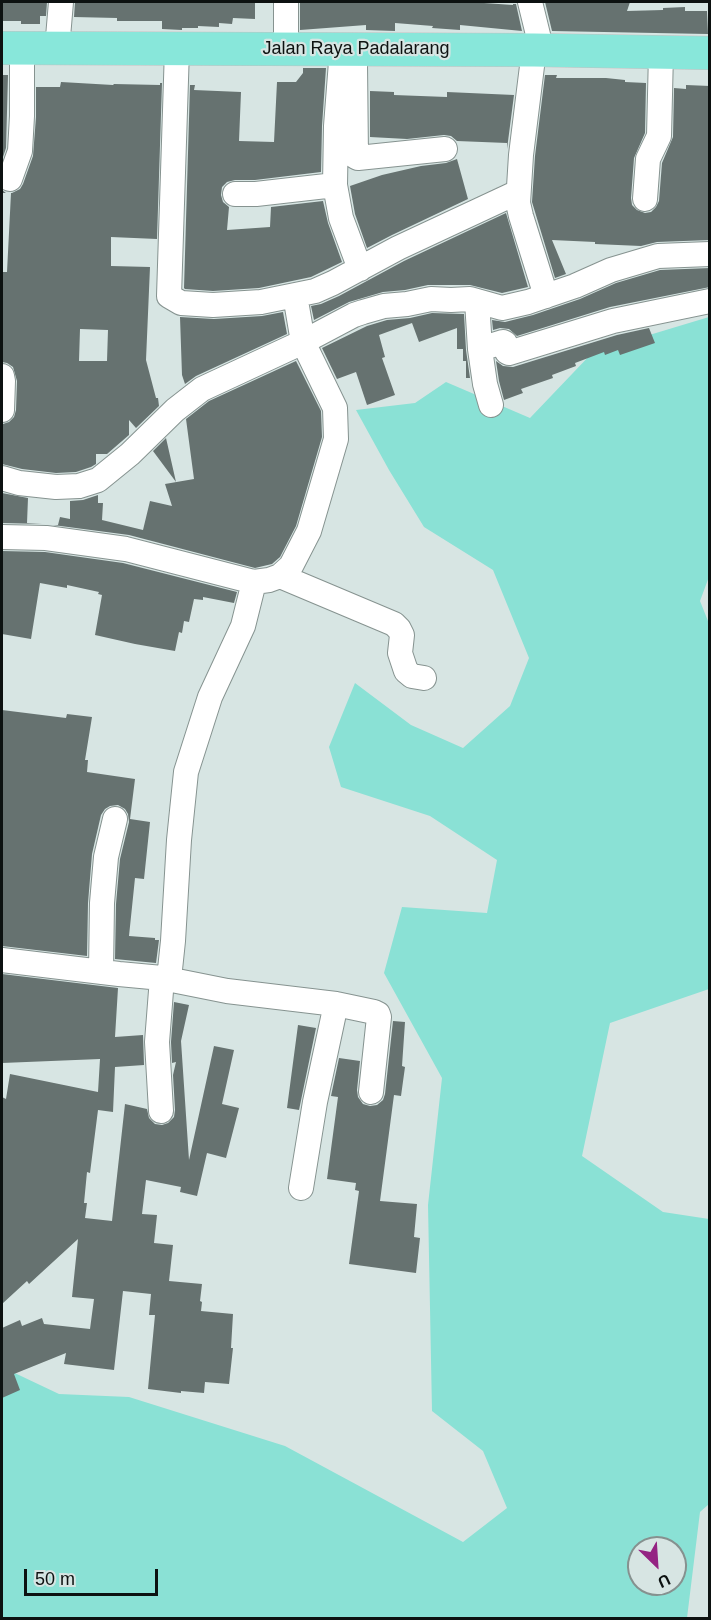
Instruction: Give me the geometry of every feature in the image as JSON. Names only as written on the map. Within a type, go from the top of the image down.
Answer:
[{"type":"highway","name":"Jalan Raya Padalarang","points":[[12,48],[710,53]]},
{"type":"street","points":[[57,49],[61,2]]},
{"type":"street","points":[[286,2],[286,49]]},
{"type":"street","points":[[530,2],[538,51],[521,155],[518,192],[520,216],[546,296]]},
{"type":"street","points":[[10,179],[20,151],[22,116],[12,48]]},
{"type":"street","points":[[177,49],[169,296],[181,303],[213,305],[261,303],[324,287],[398,248],[518,192]]},
{"type":"street","points":[[349,49],[356,157],[445,149]]},
{"type":"street","points":[[349,49],[336,126],[335,185],[341,218],[360,269]]},
{"type":"street","points":[[645,199],[648,159],[659,136],[661,53]]},
{"type":"street","points":[[235,194],[256,194],[335,185]]},
{"type":"street","points":[[2,478],[19,483],[56,487],[78,486],[98,480],[130,454],[175,410],[202,389],[303,342],[354,315],[384,306],[431,299],[470,299],[502,308],[546,296],[611,270],[658,256],[710,254]]},
{"type":"street","points":[[2,537],[46,538],[126,549],[254,582],[280,576],[291,566],[309,531],[336,439],[335,408],[303,342],[295,295]]},
{"type":"street","points":[[480,349],[503,342],[509,353],[613,321],[710,301]]},
{"type":"street","points":[[477,302],[480,349],[490,405]]},
{"type":"street","points":[[2,376],[2,410]]},
{"type":"street","points":[[280,576],[394,624],[402,635],[400,652],[406,671],[412,676],[424,678]]},
{"type":"street","points":[[161,1111],[157,1042],[173,941],[186,772],[210,697],[243,626],[254,582]]},
{"type":"street","points":[[101,972],[102,903],[106,857],[116,819]]},
{"type":"street","points":[[2,960],[166,979],[227,991],[336,1004],[374,1012],[379,1016],[371,1092]]},
{"type":"street","points":[[301,1188],[315,1102],[336,1004]]},
{"type":"green space","points":[[709,317],[710,574],[700,601],[710,626],[709,989],[610,1023],[582,1156],[663,1212],[709,1219],[709,1504],[700,1512],[687,1618],[2,1618],[2,1367],[59,1394],[129,1397],[285,1446],[463,1542],[507,1508],[483,1451],[432,1411],[428,1205],[442,1078],[384,973],[402,907],[487,913],[497,860],[430,816],[341,787],[329,747],[355,683],[411,725],[463,748],[510,706],[529,658],[493,570],[424,527],[356,410],[415,403],[446,382],[530,418],[593,352]]},
{"type":"building","points":[[2,2],[47,2],[46,16],[40,16],[40,24],[2,21]]},
{"type":"building","points":[[75,2],[255,2],[255,19],[233,18],[232,24],[219,23],[219,27],[162,29],[162,21],[117,21],[117,18],[74,17]]},
{"type":"building","points":[[300,2],[516,4],[522,31],[460,25],[460,30],[395,23],[395,31],[366,30],[366,25],[300,30]]},
{"type":"building","points":[[545,2],[630,2],[627,11],[685,7],[685,11],[707,11],[708,34],[552,31]]},
{"type":"building","points":[[303,68],[326,68],[321,172],[227,182],[222,187],[221,195],[223,202],[229,207],[227,230],[270,227],[271,207],[323,201],[342,262],[311,277],[259,288],[213,291],[185,289],[190,85],[195,85],[194,90],[241,92],[239,141],[274,142],[277,82],[296,82],[303,73]]},
{"type":"building","points":[[2,75],[8,75],[6,148],[2,160]]},
{"type":"building","points":[[545,75],[557,75],[556,78],[606,78],[646,83],[645,133],[634,158],[631,198],[632,205],[645,213],[651,212],[659,201],[662,163],[673,137],[674,88],[686,89],[686,85],[710,86],[710,240],[657,242],[641,246],[552,240],[566,274],[555,278],[532,202]]},
{"type":"building","points":[[61,82],[113,85],[160,85],[162,83],[157,239],[111,237],[111,266],[150,267],[146,360],[159,406],[136,428],[129,420],[129,435],[107,454],[96,454],[96,464],[91,467],[76,472],[56,473],[2,464],[2,426],[14,417],[17,381],[13,367],[2,362],[2,272],[7,272],[11,193],[20,189],[23,184],[33,156],[36,87],[60,87]],"holes":[[[80,329],[108,330],[107,361],[79,361]]]},
{"type":"building","points":[[370,91],[394,92],[394,95],[447,97],[447,92],[514,95],[507,149],[507,143],[457,141],[451,136],[444,135],[407,139],[370,137]]},
{"type":"building","points":[[457,159],[468,199],[367,248],[355,214],[350,186],[382,175]]},
{"type":"building","points":[[506,213],[528,287],[502,293],[470,285],[428,285],[383,292],[349,302],[314,320],[311,306],[339,296],[404,261]]},
{"type":"building","points":[[710,268],[710,287],[610,307],[517,336],[509,329],[493,330],[492,320],[505,322],[533,315],[580,299],[616,283],[660,270]]},
{"type":"building","points":[[283,312],[287,334],[196,376],[185,384],[182,375],[180,317],[214,319],[262,316]]},
{"type":"building","points":[[432,313],[464,314],[470,378],[466,378],[463,349],[457,349],[457,328],[419,342],[412,323],[379,335],[385,357],[382,358],[395,395],[367,405],[356,372],[337,379],[322,348],[367,326],[387,320]]},
{"type":"building","points":[[649,328],[655,343],[620,355],[618,350],[605,355],[604,352],[575,363],[576,366],[552,375],[553,378],[521,389],[523,393],[504,400],[496,361],[503,366],[513,367],[617,335]]},
{"type":"building","points":[[296,361],[321,411],[322,437],[296,526],[280,557],[272,564],[255,568],[129,535],[53,525],[58,525],[60,517],[70,519],[70,501],[98,495],[98,503],[103,503],[102,520],[143,530],[150,501],[172,506],[165,484],[194,479],[186,419],[209,401]]},
{"type":"building","points":[[166,438],[176,482],[153,451]]},
{"type":"building","points":[[2,493],[28,498],[27,523],[42,524],[2,523]]},
{"type":"building","points":[[2,551],[45,552],[123,563],[237,592],[234,603],[203,597],[203,600],[194,599],[189,622],[184,621],[175,651],[95,635],[102,595],[98,594],[99,592],[67,585],[67,588],[40,583],[31,639],[2,634]]},
{"type":"building","points":[[2,710],[66,718],[67,714],[92,717],[85,760],[88,760],[87,772],[135,779],[130,819],[150,822],[144,879],[135,878],[129,936],[159,940],[156,963],[115,959],[120,859],[129,822],[125,809],[118,805],[110,806],[101,815],[92,854],[87,956],[2,946]]},
{"type":"building","points":[[2,974],[118,988],[115,1037],[143,1035],[144,1065],[115,1067],[113,1112],[98,1110],[90,1173],[87,1172],[85,1218],[112,1221],[125,1104],[147,1109],[149,1118],[155,1124],[168,1123],[174,1117],[173,1075],[176,1062],[172,1063],[171,1042],[174,1002],[189,1005],[181,1041],[189,1160],[214,1046],[234,1050],[222,1104],[239,1108],[226,1158],[207,1153],[197,1196],[180,1192],[181,1187],[146,1180],[142,1214],[157,1215],[154,1243],[173,1245],[169,1281],[202,1284],[201,1311],[233,1314],[231,1348],[233,1348],[229,1384],[205,1382],[204,1393],[148,1389],[155,1315],[149,1315],[151,1294],[123,1291],[114,1370],[64,1364],[66,1353],[14,1374],[20,1390],[2,1398],[2,1328],[20,1320],[22,1326],[42,1318],[44,1324],[90,1329],[94,1299],[72,1297],[78,1239],[29,1284],[27,1281],[2,1304],[2,1097],[6,1099],[10,1074],[98,1092],[100,1059],[2,1063]]},
{"type":"building","points":[[393,1021],[405,1022],[402,1066],[405,1067],[401,1096],[394,1095],[380,1201],[417,1204],[414,1237],[420,1238],[416,1273],[349,1264],[359,1191],[355,1190],[356,1183],[327,1179],[338,1097],[331,1096],[339,1058],[360,1061],[358,1097],[363,1104],[377,1105],[383,1100],[385,1094]]},
{"type":"building","points":[[298,1025],[316,1028],[299,1110],[287,1108]]}]
